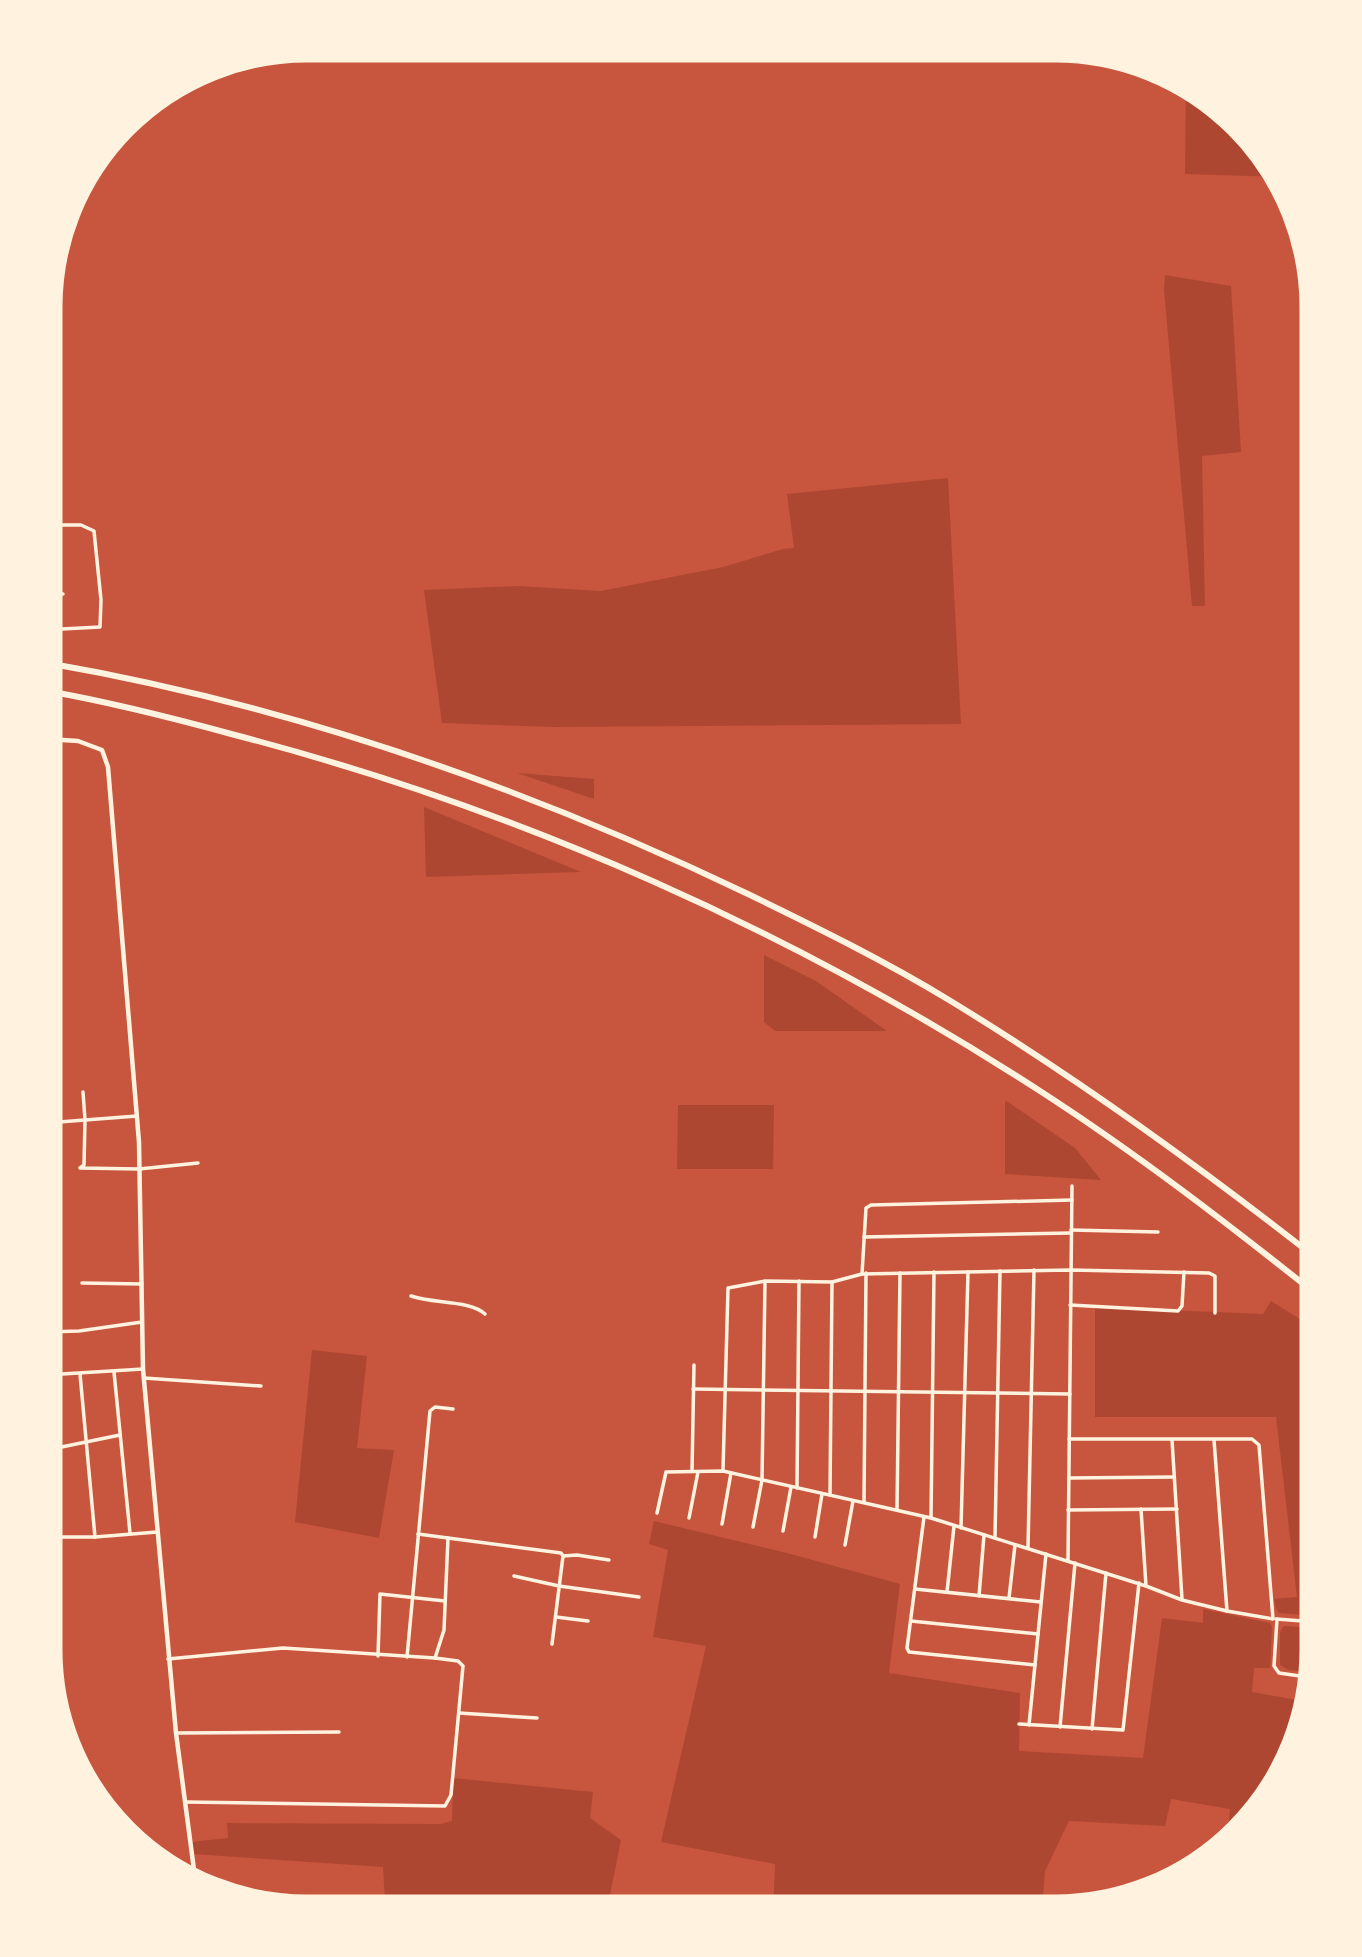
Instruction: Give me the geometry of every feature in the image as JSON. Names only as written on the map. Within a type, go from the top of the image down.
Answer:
[{"type":"highway","points":[[58,665],[194,694],[365,742],[552,808],[669,856],[814,926],[946,998],[1055,1066],[1304,1249]]},
{"type":"highway","points":[[58,693],[181,720],[311,754],[412,787],[537,832],[652,880],[802,951],[934,1025],[1028,1083],[1142,1160],[1304,1285]]},
{"type":"street","points":[[58,525],[81,525],[94,531],[101,600],[100,627],[62,629]]},
{"type":"street","points":[[58,594],[63,594]]},
{"type":"street","points":[[58,740],[78,741],[102,750],[108,767],[137,1116],[143,1369],[168,1658],[195,1873]]},
{"type":"street","points":[[83,1092],[84,1165],[80,1168],[139,1169],[198,1163]]},
{"type":"street","points":[[58,1122],[137,1116]]},
{"type":"street","points":[[1068,1561],[1072,1186]]},
{"type":"street","points":[[864,1503],[866,1208],[871,1205],[1072,1200]]},
{"type":"street","points":[[864,1237],[1071,1231],[1158,1232]]},
{"type":"street","points":[[1028,1549],[1034,1270]]},
{"type":"street","points":[[723,1471],[728,1288],[765,1281],[832,1282],[864,1274],[1034,1270],[1209,1273],[1215,1276],[1214,1313]]},
{"type":"street","points":[[995,1538],[1000,1271]]},
{"type":"street","points":[[931,1518],[934,1272]]},
{"type":"street","points":[[961,1528],[968,1272]]},
{"type":"street","points":[[1070,1306],[1178,1311],[1181,1306],[1184,1272]]},
{"type":"street","points":[[897,1510],[900,1273]]},
{"type":"street","points":[[753,1527],[761,1480],[765,1281]]},
{"type":"street","points":[[783,1531],[794,1487],[799,1282]]},
{"type":"street","points":[[830,1495],[832,1282]]},
{"type":"street","points":[[82,1283],[142,1284]]},
{"type":"street","points":[[411,1296],[425,1301],[478,1307],[485,1314]]},
{"type":"street","points":[[58,1332],[142,1322]]},
{"type":"street","points":[[692,1471],[694,1365]]},
{"type":"street","points":[[58,1375],[143,1369]]},
{"type":"street","points":[[114,1372],[130,1533]]},
{"type":"street","points":[[80,1374],[95,1536]]},
{"type":"street","points":[[144,1378],[261,1386]]},
{"type":"street","points":[[693,1389],[1070,1394]]},
{"type":"street","points":[[407,1657],[430,1411],[435,1408],[453,1409]]},
{"type":"street","points":[[58,1447],[120,1435]]},
{"type":"street","points":[[1069,1439],[1252,1439],[1259,1445],[1275,1619],[1275,1668],[1279,1673],[1303,1676]]},
{"type":"street","points":[[1172,1440],[1182,1600]]},
{"type":"street","points":[[1214,1440],[1227,1611]]},
{"type":"street","points":[[657,1513],[666,1472],[723,1471],[931,1518],[1139,1583],[1182,1600],[1227,1611],[1304,1621]]},
{"type":"street","points":[[689,1518],[698,1472]]},
{"type":"street","points":[[722,1524],[731,1473]]},
{"type":"street","points":[[1069,1478],[1174,1477]]},
{"type":"street","points":[[815,1537],[822,1494]]},
{"type":"street","points":[[845,1545],[853,1501]]},
{"type":"street","points":[[1141,1509],[1146,1586]]},
{"type":"street","points":[[1068,1510],[1177,1509]]},
{"type":"street","points":[[923,1517],[907,1648],[912,1653],[1035,1665]]},
{"type":"street","points":[[947,1592],[954,1526]]},
{"type":"street","points":[[58,1531],[59,1538],[158,1532]]},
{"type":"street","points":[[418,1534],[561,1553],[563,1556],[577,1555],[609,1560]]},
{"type":"street","points":[[979,1595],[985,1535]]},
{"type":"street","points":[[435,1658],[444,1630],[448,1538]]},
{"type":"street","points":[[1009,1598],[1016,1545]]},
{"type":"street","points":[[1029,1724],[1046,1554]]},
{"type":"street","points":[[552,1644],[563,1556]]},
{"type":"street","points":[[1060,1727],[1075,1563]]},
{"type":"street","points":[[1092,1729],[1106,1573]]},
{"type":"street","points":[[514,1576],[559,1586],[639,1597]]},
{"type":"street","points":[[1019,1724],[1119,1731],[1124,1728],[1139,1583]]},
{"type":"street","points":[[915,1589],[1041,1601]]},
{"type":"street","points":[[378,1656],[380,1594],[445,1601]]},
{"type":"street","points":[[556,1617],[588,1621]]},
{"type":"street","points":[[911,1621],[1038,1634]]},
{"type":"street","points":[[168,1658],[283,1648],[435,1658],[458,1661],[463,1666],[451,1795],[445,1806],[185,1802]]},
{"type":"street","points":[[459,1713],[537,1718]]},
{"type":"street","points":[[176,1733],[339,1732]]},
{"type":"shaded area","points":[[1186,95],[1207,109],[1231,131],[1253,155],[1267,177],[1185,174]]},
{"type":"shaded area","points":[[1165,275],[1231,286],[1241,452],[1202,456],[1205,606],[1192,606],[1164,289]]},
{"type":"shaded area","points":[[948,478],[961,724],[553,727],[442,723],[424,590],[518,586],[601,591],[723,567],[794,548],[787,494]]},
{"type":"shaded area","points":[[517,773],[594,779],[594,799]]},
{"type":"shaded area","points":[[424,807],[581,872],[426,877]]},
{"type":"shaded area","points":[[764,955],[816,981],[887,1031],[775,1031],[764,1022]]},
{"type":"shaded area","points":[[1005,1100],[1075,1148],[1101,1180],[1005,1174]]},
{"type":"shaded area","points":[[678,1105],[774,1105],[773,1169],[677,1169]]},
{"type":"shaded area","points":[[1271,1301],[1304,1322],[1304,1615],[1279,1613],[1274,1599],[1297,1597],[1276,1417],[1095,1417],[1095,1307],[1263,1314]]},
{"type":"shaded area","points":[[312,1350],[367,1356],[357,1448],[394,1450],[379,1538],[295,1522]]},
{"type":"shaded area","points":[[654,1521],[900,1584],[889,1673],[1020,1693],[1019,1751],[1143,1758],[1162,1618],[1203,1623],[1203,1609],[1270,1623],[1270,1668],[1254,1668],[1252,1692],[1299,1700],[1296,1714],[1271,1775],[1253,1802],[1228,1829],[1230,1809],[1171,1799],[1165,1826],[1069,1821],[1045,1871],[1043,1899],[774,1899],[775,1864],[661,1842],[706,1646],[653,1637],[668,1550],[649,1544]]},
{"type":"shaded area","points":[[1284,1626],[1304,1627],[1303,1671],[1288,1670],[1280,1665],[1280,1632]]},
{"type":"shaded area","points":[[453,1778],[593,1792],[590,1818],[621,1840],[609,1899],[385,1899],[383,1867],[192,1854],[191,1842],[228,1838],[227,1823],[440,1824],[452,1821]]}]
